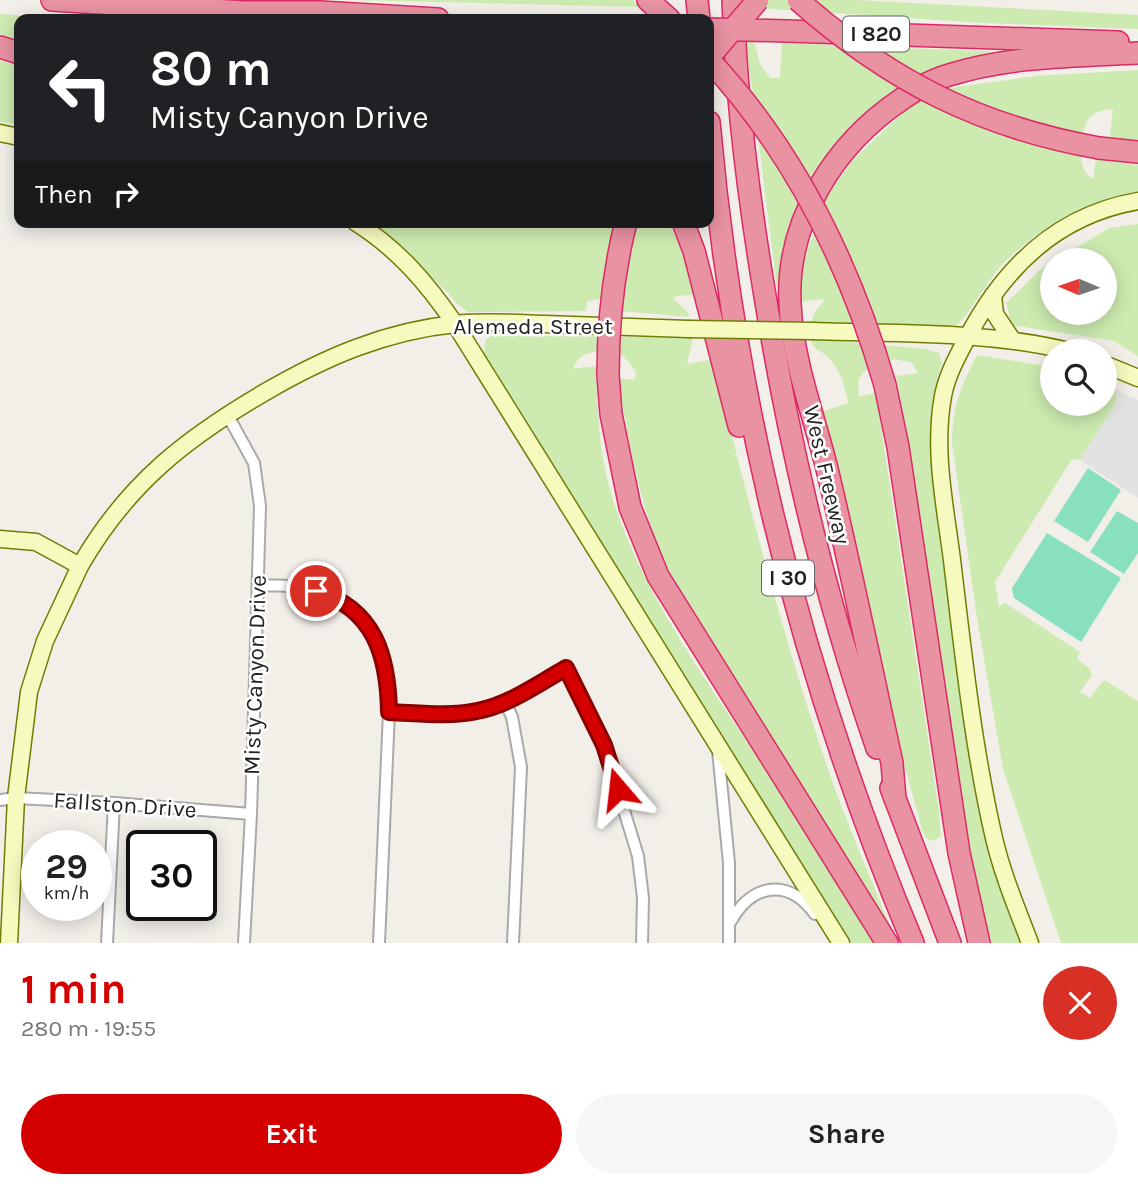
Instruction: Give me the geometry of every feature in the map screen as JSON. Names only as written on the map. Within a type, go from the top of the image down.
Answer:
[{"type":"highway","points":[[52,0],[244,12],[354,14]]},
{"type":"highway","points":[[648,0],[663,14]]},
{"type":"highway","points":[[655,14],[670,0]]},
{"type":"highway","name":"West Freeway","points":[[733,0],[735,69],[743,142],[779,381],[807,512],[833,611],[895,799],[950,943]]},
{"type":"highway","points":[[714,51],[758,0]]},
{"type":"highway","points":[[798,0],[827,26],[868,55],[902,78],[942,99],[994,122],[1062,141],[1138,152]]},
{"type":"highway","points":[[178,8],[191,14]]},
{"type":"highway","name":"I 820","points":[[714,29],[1138,43]]},
{"type":"highway","points":[[895,799],[889,750],[791,317],[790,279],[798,236],[818,187],[847,145],[877,116],[926,83],[969,70],[1011,62],[1138,53]]},
{"type":"highway","points":[[714,64],[769,136],[807,193],[846,271],[871,338],[885,385],[898,447],[959,853],[979,943]]},
{"type":"highway","name":"I 30","points":[[714,186],[739,359],[774,524],[798,616],[855,795],[913,943]]},
{"type":"highway","points":[[625,228],[613,285],[608,333],[608,375],[611,414],[630,507],[658,576],[887,943]]},
{"type":"highway","points":[[685,228],[710,310],[752,478],[762,510],[774,524]]},
{"type":"main road","points":[[1030,943],[995,840],[985,792],[938,455],[939,422],[948,375],[980,313],[1012,270],[1055,233],[1109,206],[1138,201]]},
{"type":"main road","points":[[365,228],[414,268],[456,324],[841,943]]},
{"type":"main road","points":[[993,295],[995,314],[1013,341]]},
{"type":"main road","name":"Alemeda Street","points":[[9,943],[8,799],[29,692],[45,641],[80,566],[95,539],[138,486],[170,456],[227,415],[315,363],[381,339],[456,324],[504,323],[968,336],[1040,343]]},
{"type":"main road","points":[[1117,369],[1138,378]]},
{"type":"main road","points":[[0,539],[36,542],[80,566]]},
{"type":"street","name":"Misty Canyon Drive","points":[[227,415],[254,463],[261,532],[244,943]]},
{"type":"street","points":[[258,586],[302,587],[330,595],[351,607],[370,626],[378,644],[389,686],[379,943]]},
{"type":"street","points":[[389,712],[452,715],[478,711],[505,702],[566,668],[604,745],[638,856],[643,898],[642,943]]},
{"type":"street","points":[[505,702],[512,717],[521,766],[513,943]]},
{"type":"street","points":[[717,744],[729,863],[729,943]]},
{"type":"street","name":"Fallston Drive","points":[[8,799],[114,803],[251,814]]},
{"type":"street","points":[[107,943],[114,803]]},
{"type":"street","points":[[729,923],[741,904],[758,893],[772,889],[790,892],[807,903],[829,933],[841,943]]},
{"type":"green space","points":[[352,0],[633,0],[640,7]]},
{"type":"green space","points":[[744,0],[856,0],[1138,15],[1138,29],[983,23],[743,7]]},
{"type":"green space","points":[[0,14],[14,15],[14,38],[0,34]]},
{"type":"green space","points":[[746,41],[754,41],[760,64],[770,78],[780,78],[782,43],[1032,53],[937,70],[889,95],[847,132],[782,267],[780,312]]},
{"type":"green space","points":[[0,60],[14,65],[14,124],[0,122]]},
{"type":"green space","points":[[1138,70],[1138,142],[1110,137],[1113,109],[1099,112],[1087,122],[1082,139],[1081,159],[1087,174],[1093,179],[1096,159],[1138,165],[1138,193],[1081,210],[1030,240],[1001,266],[965,317],[955,326],[944,328],[811,322],[825,299],[796,302],[801,268],[827,197],[852,161],[908,108],[950,88],[1035,76]]},
{"type":"green space","points":[[1138,224],[1138,356],[1117,343],[1117,339],[1012,325],[1006,303],[1040,270],[1040,326],[1117,325],[1117,248],[1076,248],[1109,228]]},
{"type":"green space","points":[[378,228],[671,228],[696,294],[672,297],[689,317],[619,311],[624,296],[587,301],[586,311],[468,312]]},
{"type":"green space","points":[[492,336],[693,337],[687,364],[713,359],[738,461],[794,663],[842,808],[896,940],[663,561],[641,493],[622,401],[619,378],[635,380],[636,372],[623,357],[600,351],[581,357],[573,369],[596,366],[601,446],[611,493],[623,527],[653,593],[671,624],[875,943],[849,943],[483,356],[486,339]]},
{"type":"green space","points":[[813,339],[926,349],[939,353],[942,364],[936,382],[930,450],[936,504],[961,672],[1024,943],[990,943],[978,888],[896,376],[918,373],[912,363],[895,359],[864,371],[858,381],[859,397],[876,393],[939,811],[941,836],[934,841],[926,838],[922,830],[879,671],[822,412],[848,403],[845,390],[835,366],[814,346],[811,341]]},
{"type":"green space","points":[[977,355],[1040,365],[1040,416],[1108,416],[1080,460],[1072,459],[995,582],[999,607],[1005,603],[1080,652],[1077,659],[1089,668],[1092,675],[1080,692],[1090,698],[1104,680],[1138,701],[1138,943],[1061,943],[1003,769],[977,618],[952,443],[954,418],[966,378]]},
{"type":"green space","points":[[1088,468],[1121,490],[1088,542],[1054,521]]},
{"type":"green space","points":[[1117,511],[1138,523],[1138,553],[1124,574],[1090,552]]},
{"type":"green space","points":[[1047,533],[1121,578],[1081,642],[1014,598],[1012,588]]},
{"type":"shaded area","points":[[1117,390],[1138,400],[1138,498],[1080,460],[1108,416],[1117,416]]},
{"type":"route","points":[[316,591],[330,595],[351,607],[370,626],[378,644],[389,686],[389,712],[452,715],[478,711],[505,702],[566,668],[604,745],[618,789]]}]
